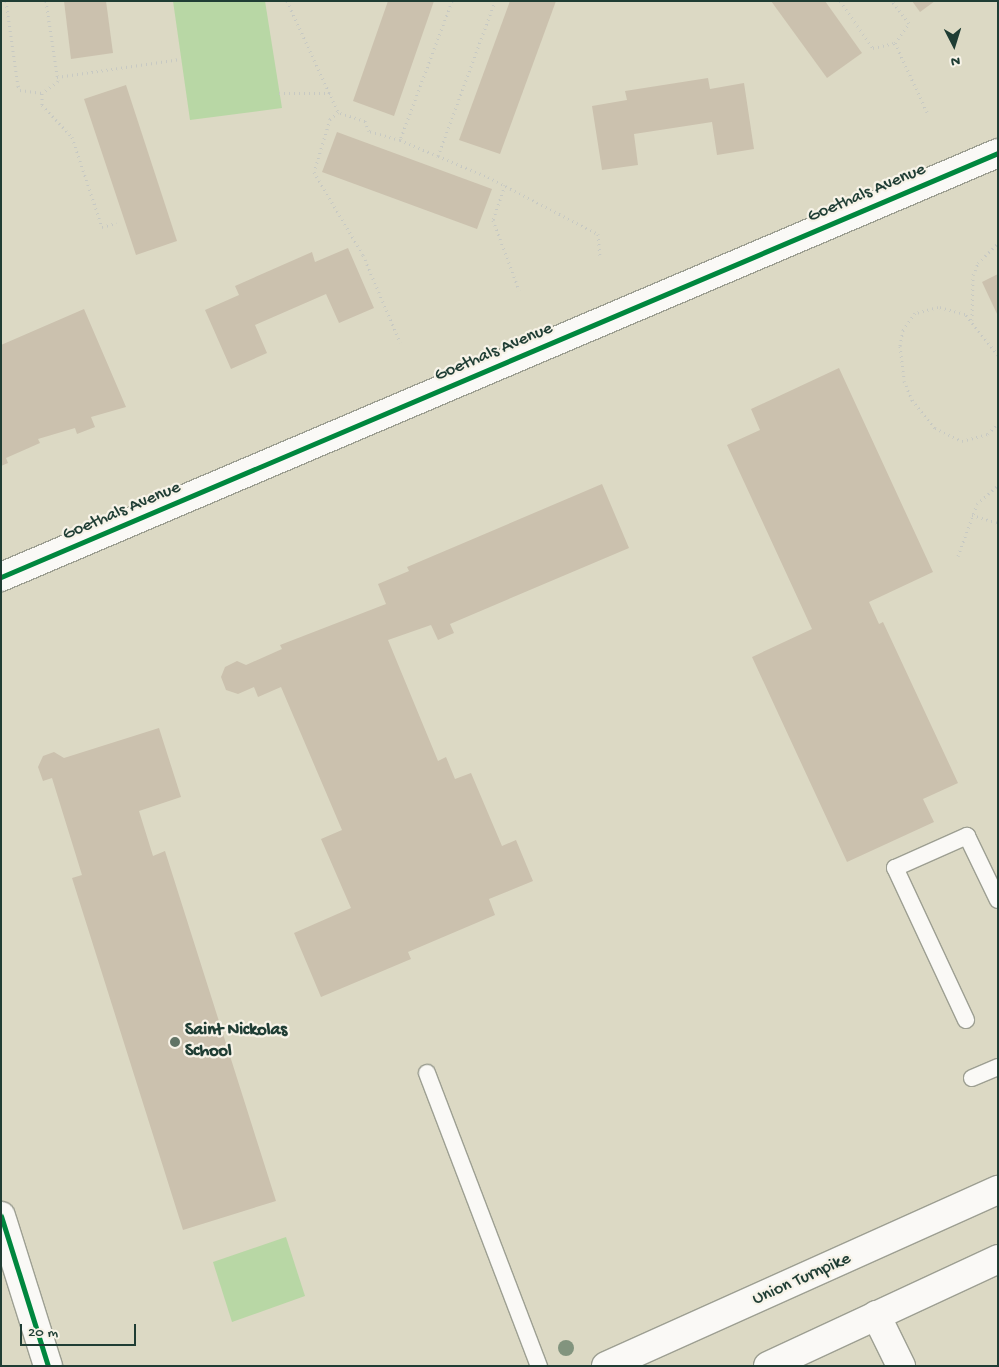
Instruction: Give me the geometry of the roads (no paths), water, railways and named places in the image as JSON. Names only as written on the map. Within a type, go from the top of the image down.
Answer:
[{"type":"street","name":"Goethals Avenue","points":[[1,577],[998,153]]},
{"type":"street","name":"Union Turnpike","points":[[606,1366],[998,1190]]},
{"type":"street","points":[[1,1216],[48,1366]]},
{"type":"street","points":[[768,1366],[998,1259]]},
{"type":"street","points":[[876,1315],[901,1366]]},
{"type":"lane","points":[[966,1020],[895,868],[967,836],[998,900]]},
{"type":"lane","points":[[972,1078],[998,1067]]},
{"type":"lane","points":[[427,1073],[539,1366]]},
{"type":"place","name":"Saint Nickolas School","points":[[175,1042]]}]
